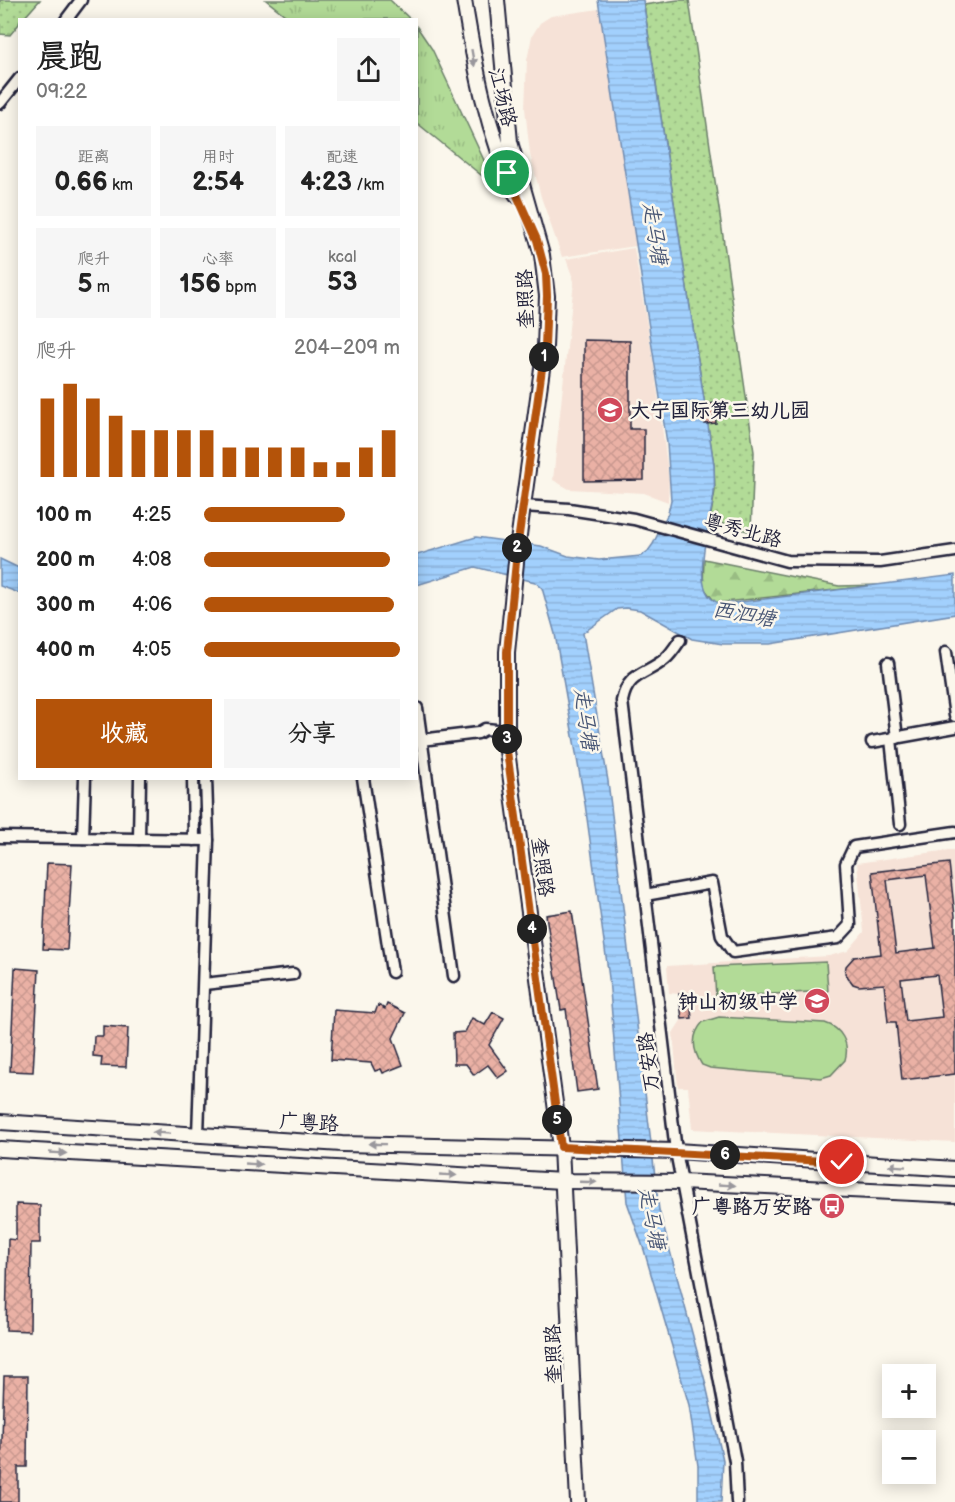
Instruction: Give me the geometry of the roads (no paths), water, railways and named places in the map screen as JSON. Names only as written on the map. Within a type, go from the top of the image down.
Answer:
[{"type":"main road","name":"江场路","points":[[464,0],[478,84],[491,132],[537,240]]},
{"type":"main road","name":"江场路","points":[[497,0],[510,142],[537,240]]},
{"type":"main road","name":"奎照路","points":[[537,240],[546,274],[547,319],[518,542],[507,652],[507,751],[561,1147],[578,1502]]},
{"type":"main road","name":"广粤路","points":[[0,1122],[342,1144],[561,1147],[670,1152]]},
{"type":"main road","points":[[0,1149],[563,1181],[675,1183],[955,1195]]},
{"type":"main road","points":[[670,1152],[955,1169]]},
{"type":"main road","points":[[924,1167],[955,1163]]},
{"type":"main road","points":[[924,1193],[955,1202]]},
{"type":"street","points":[[68,18],[81,0]]},
{"type":"street","points":[[0,103],[18,80]]},
{"type":"street","name":"粤秀北路","points":[[523,506],[569,509],[653,523],[787,561],[880,562],[955,551]]},
{"type":"street","name":"万安路","points":[[680,640],[665,659],[630,681],[624,690],[622,701],[645,895],[670,1152],[735,1461],[737,1502]]},
{"type":"street","points":[[946,652],[955,716]]},
{"type":"street","points":[[888,663],[900,824]]},
{"type":"street","points":[[872,742],[955,727]]},
{"type":"street","points":[[418,728],[454,976]]},
{"type":"street","points":[[421,740],[478,733],[485,729],[507,731]]},
{"type":"street","points":[[83,838],[85,780]]},
{"type":"street","points":[[139,839],[140,780]]},
{"type":"street","points":[[193,780],[194,840]]},
{"type":"street","points":[[198,1135],[208,840],[206,780]]},
{"type":"street","points":[[363,780],[392,972]]},
{"type":"street","points":[[645,895],[712,883],[722,936],[733,952],[838,938],[850,925],[846,864],[854,847],[955,832]]},
{"type":"street","points":[[0,837],[208,840]]},
{"type":"street","points":[[204,984],[293,974]]},
{"type":"water","points":[[598,0],[643,0],[714,465],[714,493],[703,557],[705,589],[712,599],[725,604],[955,575],[955,614],[770,644],[723,644],[692,639],[640,610],[626,608],[617,609],[583,633],[608,781],[659,1210],[705,1381],[723,1460],[721,1502],[698,1502],[698,1466],[689,1405],[644,1250],[627,1202],[609,978],[585,804],[555,634],[542,588],[535,582],[475,567],[418,585],[418,555],[476,537],[541,546],[568,556],[599,560],[641,556],[653,544],[668,513],[671,500],[667,443]]},
{"type":"water","points":[[0,559],[18,568],[18,593],[0,586]]},
{"type":"place","name":"大宁国际第三幼儿园","points":[[610,410]]},
{"type":"place","name":"钟山初级中学","points":[[817,1001]]},
{"type":"place","name":"广粤路万安路","points":[[832,1206]]},
{"type":"water label","name":"走马塘","points":[[655,233]]},
{"type":"water label","name":"西泗塘","points":[[744,614]]},
{"type":"water label","name":"走马塘","points":[[586,719]]},
{"type":"water label","name":"走马塘","points":[[652,1218]]}]
